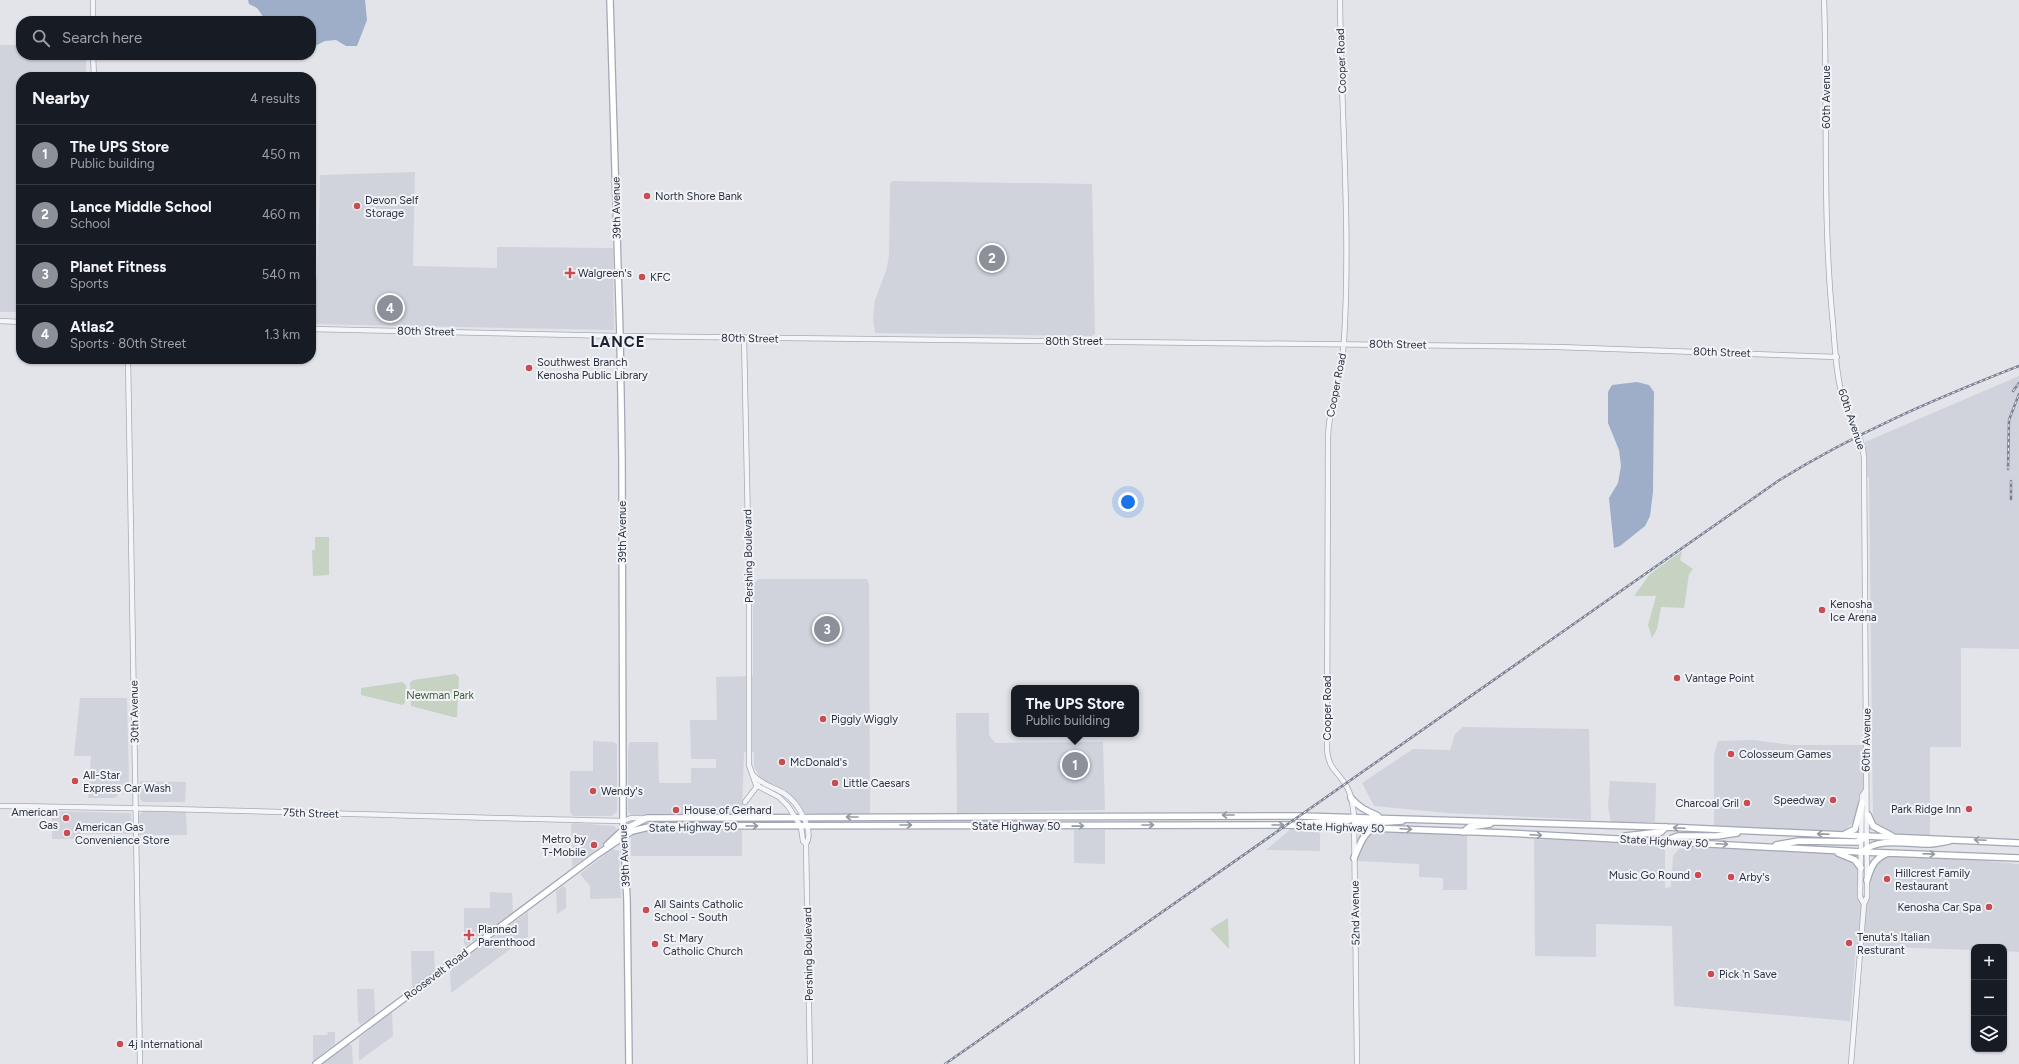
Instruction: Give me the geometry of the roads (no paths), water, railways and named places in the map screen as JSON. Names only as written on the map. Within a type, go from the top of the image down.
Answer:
[{"type":"main road","name":"39th Avenue","points":[[610,0],[620,336],[622,475],[622,821],[627,900],[629,1064]]},
{"type":"main road","points":[[1351,798],[1364,810],[1382,817]]},
{"type":"main road","points":[[1842,834],[1855,829],[1862,803]]},
{"type":"main road","name":"State Highway 50","points":[[595,856],[623,830],[647,818],[1241,815],[1382,817],[1842,834],[1864,837],[1960,839],[2019,843]]},
{"type":"main road","points":[[1868,815],[1872,824],[1876,828],[1894,837]]},
{"type":"main road","points":[[1297,825],[1314,821],[1347,821],[1354,817]]},
{"type":"main road","points":[[1354,826],[1358,822],[1387,822],[1414,819]]},
{"type":"main road","points":[[1463,832],[1469,827],[1502,822]]},
{"type":"main road","name":"State Highway 50","points":[[595,856],[624,837],[644,828],[800,826],[1297,825],[1354,826],[1828,850],[1866,850],[1890,853],[2019,858]]},
{"type":"main road","points":[[1595,838],[1652,834],[1661,832],[1666,827]]},
{"type":"main road","points":[[1354,858],[1363,837],[1370,830],[1377,828]]},
{"type":"main road","points":[[1670,841],[1672,838],[1678,836],[1717,836],[1749,831]]},
{"type":"main road","points":[[1768,846],[1799,841],[1849,842],[1864,837]]},
{"type":"main road","points":[[1866,850],[1893,843],[1929,844],[1960,839]]},
{"type":"main road","points":[[1828,850],[1851,857],[1861,868]]},
{"type":"main road","points":[[1867,880],[1873,863],[1878,857],[1890,853]]},
{"type":"main road","name":"Roosevelt Road","points":[[316,1064],[595,856]]},
{"type":"street","points":[[93,0],[93,16]]},
{"type":"street","name":"Cooper Road","points":[[1331,768],[1328,760],[1327,749],[1326,618],[1328,575],[1326,483],[1328,433],[1332,403],[1344,343],[1346,262],[1340,0]]},
{"type":"street","name":"60th Avenue","points":[[1824,0],[1826,56],[1826,234],[1837,357],[1843,397],[1861,439],[1864,450],[1867,741],[1866,790],[1868,795],[1868,815],[1864,837],[1866,850],[1861,868],[1860,897],[1864,904]]},
{"type":"street","points":[[93,60],[94,72]]},
{"type":"street","points":[[0,321],[16,322]]},
{"type":"street","name":"80th Street","points":[[316,329],[620,336],[1344,343],[1632,349],[1837,357]]},
{"type":"street","name":"Pershing Boulevard","points":[[744,337],[749,575],[749,760],[754,782],[757,786],[783,800],[808,826],[808,840],[806,844],[810,1064]]},
{"type":"street","name":"30th Avenue","points":[[128,364],[140,1064]]},
{"type":"street","name":"52nd Avenue","points":[[1331,768],[1345,784],[1351,798],[1354,817],[1357,1064]]},
{"type":"street","name":"Pershing Boulevard","points":[[752,774],[761,782],[788,796],[799,817],[803,841],[806,844]]},
{"type":"street","points":[[745,802],[761,782]]},
{"type":"street","name":"60th Avenue","points":[[1851,1064],[1864,904],[1867,897],[1866,850],[1862,803],[1862,796],[1866,790]]},
{"type":"street","name":"75th Street","points":[[0,806],[135,808],[622,821],[631,818],[647,818]]},
{"type":"street","name":"75th Street","points":[[622,821],[632,826],[644,828]]},
{"type":"water","points":[[248,0],[365,0],[367,20],[357,46],[346,46],[336,40],[325,41],[316,46],[316,16],[263,16],[257,8],[249,4]]},
{"type":"water","points":[[1637,382],[1649,385],[1654,392],[1653,492],[1650,516],[1645,526],[1620,546],[1614,548],[1609,498],[1618,483],[1621,466],[1619,450],[1608,423],[1608,392],[1612,385]]},
{"type":"railway","points":[[945,1064],[1778,481],[1836,447],[1866,432],[1926,404],[2019,366]]},
{"type":"railway","points":[[2013,391],[2019,383]]},
{"type":"railway","points":[[2008,469],[2009,420],[2019,394]]},
{"type":"railway","points":[[2011,481],[2011,499]]},
{"type":"place","name":"North Shore Bank","points":[[647,196]]},
{"type":"place","name":"Devon Self Storage","points":[[357,206]]},
{"type":"place","name":"Lance Middle School","points":[[992,258]]},
{"type":"place","name":"Walgreen's","points":[[570,273]]},
{"type":"place","name":"KFC","points":[[642,277]]},
{"type":"place","name":"Atlas2","points":[[390,308]]},
{"type":"place","name":"Southwest Branch Kenosha Public Library","points":[[529,368]]},
{"type":"place","name":"Kenosha Ice Arena","points":[[1822,610]]},
{"type":"place","name":"Planet Fitness","points":[[827,629]]},
{"type":"place","name":"Vantage Point","points":[[1677,678]]},
{"type":"place","name":"Piggly Wiggly","points":[[823,719]]},
{"type":"place","name":"Colosseum Games","points":[[1731,754]]},
{"type":"place","name":"McDonald's","points":[[782,762]]},
{"type":"place","name":"The UPS Store","points":[[1075,765]]},
{"type":"place","name":"All-Star Express Car Wash","points":[[75,781]]},
{"type":"place","name":"Little Caesars","points":[[835,783]]},
{"type":"place","name":"Wendy's","points":[[593,791]]},
{"type":"place","name":"Speedway","points":[[1833,800]]},
{"type":"place","name":"Charcoal Gril","points":[[1747,803]]},
{"type":"place","name":"Park Ridge Inn","points":[[1969,809]]},
{"type":"place","name":"House of Gerhard","points":[[676,810]]},
{"type":"place","name":"American Gas","points":[[66,818]]},
{"type":"place","name":"American Gas Convenience Store","points":[[67,833]]},
{"type":"place","name":"Metro by T-Mobile","points":[[594,845]]},
{"type":"place","name":"Music Go Round","points":[[1698,875]]},
{"type":"place","name":"Arby's","points":[[1731,877]]},
{"type":"place","name":"Hillcrest Family Restaurant","points":[[1887,879]]},
{"type":"place","name":"Kenosha Car Spa","points":[[1989,907]]},
{"type":"place","name":"All Saints Catholic School - South","points":[[646,910]]},
{"type":"place","name":"Planned Parenthood","points":[[469,935]]},
{"type":"place","name":"Tenuta's Italian Resturant","points":[[1849,943]]},
{"type":"place","name":"St. Mary Catholic Church","points":[[655,944]]},
{"type":"place","name":"Pick 'n Save","points":[[1711,974]]},
{"type":"place","name":"4j International","points":[[120,1044]]},
{"type":"district","name":"LANCE","points":[[618,342]]},
{"type":"park label","name":"Newman Park","points":[[440,695]]}]
